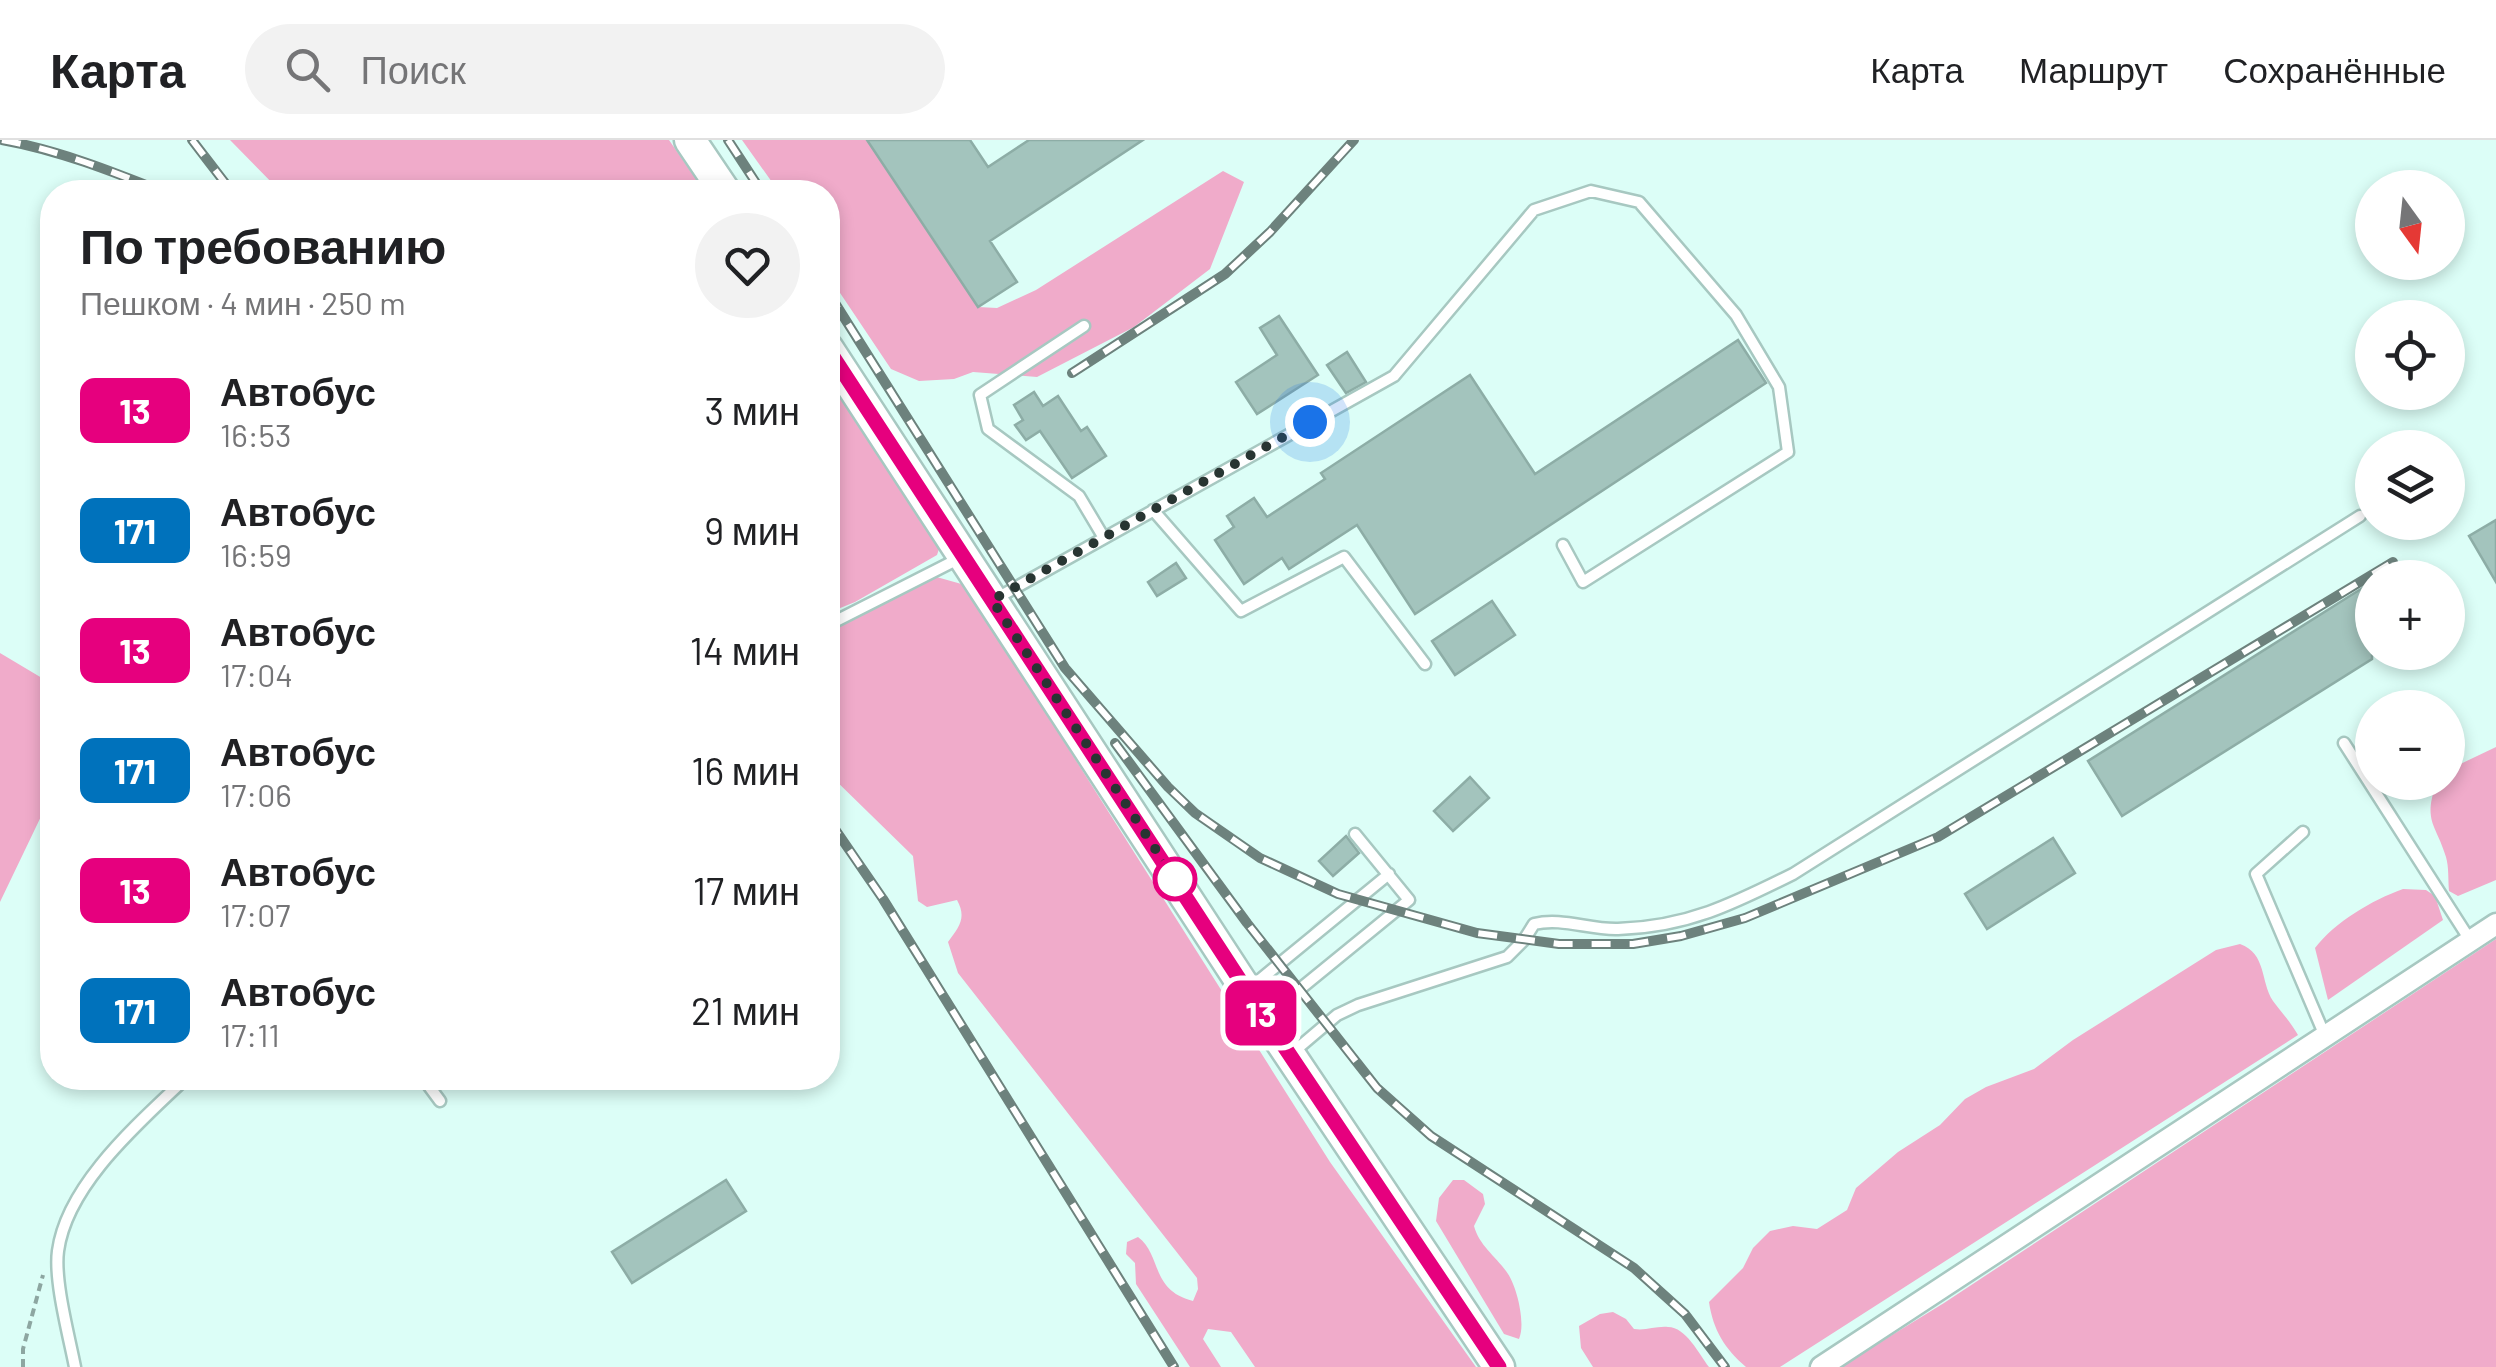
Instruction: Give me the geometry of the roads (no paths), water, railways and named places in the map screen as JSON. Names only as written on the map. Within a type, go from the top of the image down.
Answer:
[{"type":"main road","points":[[690,140],[716,180]]},
{"type":"main road","points":[[840,368],[1247,991],[1500,1367]]},
{"type":"street","points":[[1821,1367],[2496,924]]},
{"type":"lane","points":[[992,600],[1394,376],[1534,210],[1591,191],[1638,202],[1736,316],[1779,386],[1788,452],[1583,582],[1563,545]]},
{"type":"lane","points":[[1084,326],[980,395],[988,428],[1079,496],[1104,538]]},
{"type":"lane","points":[[1153,510],[1241,611],[1344,557],[1425,664]]},
{"type":"lane","points":[[1290,1055],[1337,1015],[1358,1005],[1507,957],[1534,924],[1549,920],[1613,930],[1661,926],[1724,909],[1792,874],[2355,519]]},
{"type":"lane","points":[[840,619],[963,556]]},
{"type":"lane","points":[[2344,743],[2470,941]]},
{"type":"lane","points":[[2302,832],[2256,874],[2325,1037]]},
{"type":"lane","points":[[1265,1018],[1409,900],[1355,834]]},
{"type":"lane","points":[[1247,991],[1389,874]]},
{"type":"lane","points":[[75,1367],[57,1254],[66,1219],[90,1179],[173,1090]]},
{"type":"lane","points":[[432,1090],[440,1101]]},
{"type":"railway","points":[[2,140],[64,155],[133,180]]},
{"type":"railway","points":[[192,140],[223,180]]},
{"type":"railway","points":[[728,140],[754,180]]},
{"type":"railway","points":[[1072,373],[1225,274],[1270,232],[1354,140]]},
{"type":"railway","points":[[840,311],[1065,668],[1168,787],[1195,813],[1260,858],[1338,894],[1477,933],[1559,944],[1633,944],[1681,936],[1745,918],[1938,837],[2355,585]]},
{"type":"railway","points":[[1115,743],[1247,923],[1377,1088],[1431,1136],[1634,1268],[1685,1314],[1725,1367]]},
{"type":"railway","points":[[840,836],[883,899],[1174,1367]]}]
